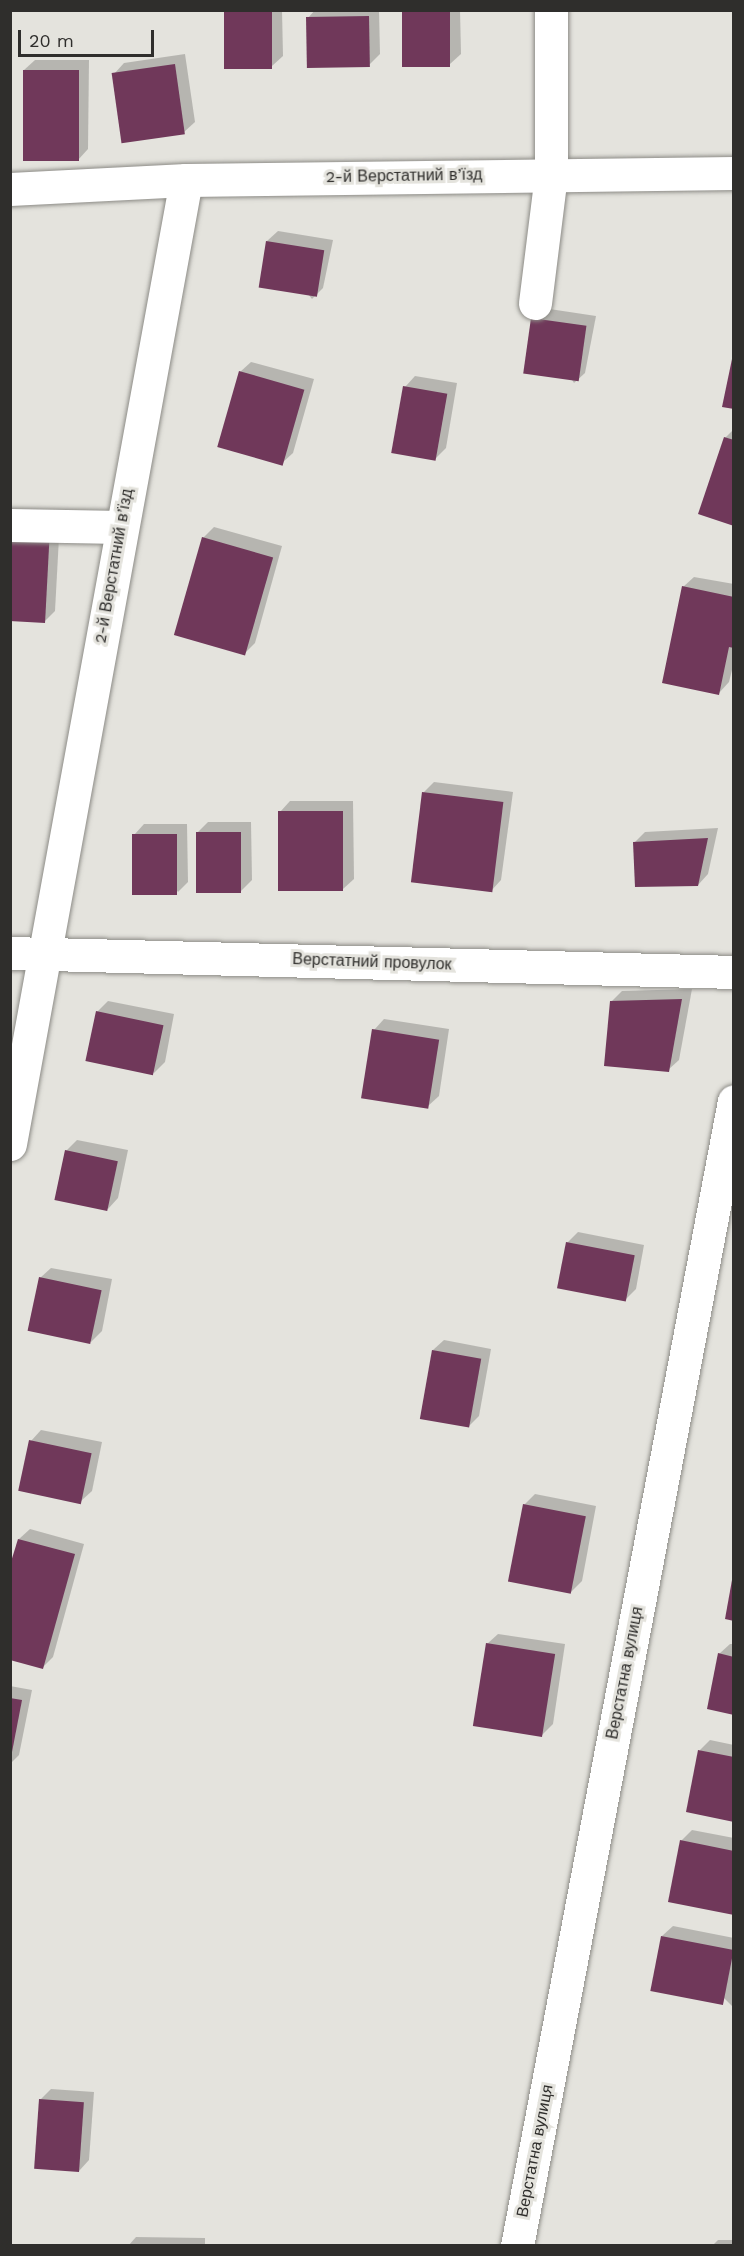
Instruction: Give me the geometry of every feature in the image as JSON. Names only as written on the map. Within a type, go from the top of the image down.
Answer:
[{"type":"street","points":[[535,303],[551,174],[551,10]]},
{"type":"street","name":"2-й Верстатний в’їзд","points":[[10,189],[186,180],[734,173]]},
{"type":"street","name":"2-й Верстатний в’їзд","points":[[10,1144],[43,952],[186,180]]},
{"type":"street","points":[[10,525],[122,527]]},
{"type":"street","name":"Верстатний провулок","points":[[10,953],[43,952],[734,972]]},
{"type":"street","name":"Верстатна вулиця","points":[[517,2246],[734,1101]]},
{"type":"building","points":[[224,10],[272,10],[272,69],[224,69]]},
{"type":"building","points":[[402,10],[450,10],[450,67],[402,67]]},
{"type":"building","points":[[369,16],[370,67],[307,68],[306,17]]},
{"type":"building","points":[[175,64],[185,134],[122,143],[112,73]]},
{"type":"building","points":[[23,70],[79,70],[79,161],[23,161]]},
{"type":"building","points":[[266,241],[324,250],[317,297],[259,287]]},
{"type":"building","points":[[531,318],[586,326],[579,381],[523,373]]},
{"type":"building","points":[[732,359],[734,359],[734,409],[722,407]]},
{"type":"building","points":[[239,371],[304,390],[283,466],[217,447]]},
{"type":"building","points":[[403,386],[447,394],[436,461],[391,453]]},
{"type":"building","points":[[724,437],[734,440],[734,526],[698,514]]},
{"type":"building","points":[[10,527],[50,529],[45,623],[10,621]]},
{"type":"building","points":[[202,537],[273,557],[245,655],[174,635]]},
{"type":"building","points":[[682,586],[734,597],[734,648],[729,647],[719,695],[662,683]]},
{"type":"building","points":[[422,792],[503,802],[492,892],[411,882]]},
{"type":"building","points":[[278,811],[343,811],[343,891],[278,891]]},
{"type":"building","points":[[196,832],[241,832],[241,893],[196,893]]},
{"type":"building","points":[[132,834],[177,834],[177,895],[132,895]]},
{"type":"building","points":[[708,838],[698,886],[635,887],[633,842]]},
{"type":"building","points":[[682,999],[669,1072],[604,1066],[610,1001]]},
{"type":"building","points":[[96,1011],[163,1025],[153,1075],[85,1061]]},
{"type":"building","points":[[372,1029],[439,1040],[428,1109],[361,1098]]},
{"type":"building","points":[[65,1150],[118,1161],[107,1211],[54,1200]]},
{"type":"building","points":[[566,1242],[635,1255],[626,1301],[557,1288]]},
{"type":"building","points":[[39,1277],[102,1290],[90,1344],[28,1331]]},
{"type":"building","points":[[432,1350],[481,1359],[469,1428],[420,1419]]},
{"type":"building","points":[[29,1440],[92,1453],[81,1504],[18,1491]]},
{"type":"building","points":[[523,1504],[586,1516],[571,1594],[508,1582]]},
{"type":"building","points":[[18,1539],[75,1554],[43,1669],[10,1660],[10,1565]]},
{"type":"building","points":[[732,1580],[734,1580],[734,1621],[725,1619]]},
{"type":"building","points":[[486,1643],[555,1654],[542,1737],[473,1726]]},
{"type":"building","points":[[718,1653],[734,1657],[734,1715],[707,1709]]},
{"type":"building","points":[[10,1698],[22,1700],[12,1752],[10,1752]]},
{"type":"building","points":[[698,1750],[734,1757],[734,1822],[686,1812]]},
{"type":"building","points":[[680,1840],[734,1851],[734,1915],[668,1902]]},
{"type":"building","points":[[661,1936],[734,1950],[723,2005],[650,1991]]},
{"type":"building","points":[[39,2099],[84,2102],[79,2172],[34,2169]]}]
